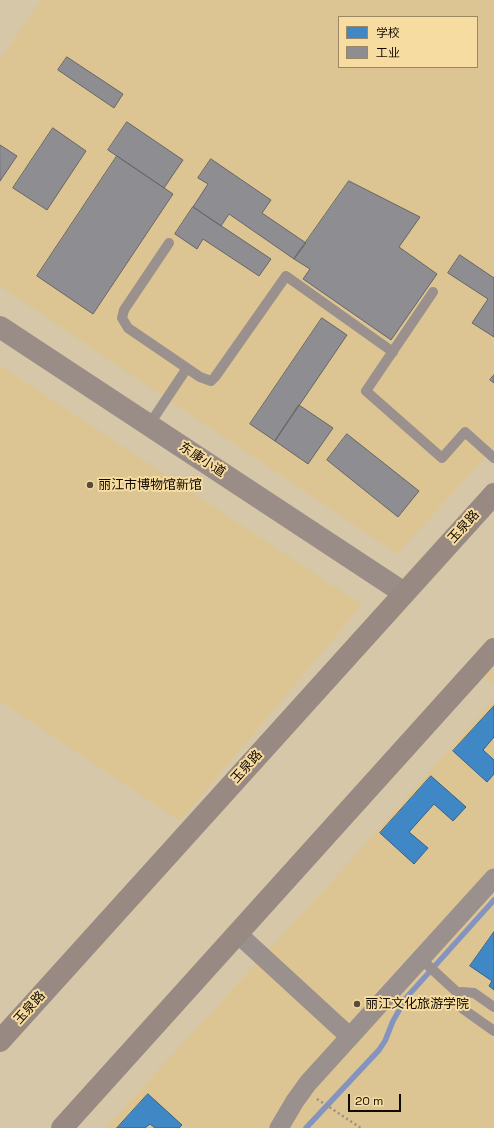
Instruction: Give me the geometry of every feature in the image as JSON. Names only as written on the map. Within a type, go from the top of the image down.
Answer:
[{"type":"highway","name":"玉泉路","points":[[0,1041],[494,494]]},
{"type":"highway","points":[[62,1128],[494,649]]},
{"type":"street","name":"东康小道","points":[[0,327],[404,593]]},
{"type":"street","points":[[279,1128],[308,1083],[494,878]]},
{"type":"street","points":[[238,934],[350,1037]]},
{"type":"lane","points":[[169,243],[124,310],[122,318],[128,328],[200,377],[211,381],[286,276],[393,352]]},
{"type":"lane","points":[[433,292],[366,391],[442,458],[465,432],[494,458]]},
{"type":"lane","points":[[149,425],[187,368]]},
{"type":"lane","points":[[421,959],[460,995]]},
{"type":"lane","points":[[494,1007],[474,993],[461,992],[458,998],[462,1009],[494,1031]]},
{"type":"path","points":[[311,1095],[361,1128]]},
{"type":"shaded area","points":[[41,0],[494,0],[494,448],[397,554],[0,286],[0,60]]},
{"type":"shaded area","name":"丽江市博物馆新馆","points":[[0,365],[362,605],[180,821],[0,701]]},
{"type":"shaded area","points":[[494,665],[494,686],[483,677]]},
{"type":"shaded area","name":"丽江文化旅游学院","points":[[494,699],[494,1128],[105,1128],[334,879]]},
{"type":"building: 学校","points":[[494,706],[494,737],[483,750],[494,760],[494,774],[487,782],[453,751]]},
{"type":"building: 学校","points":[[431,776],[466,807],[453,821],[434,804],[409,832],[428,848],[414,864],[380,833]]},
{"type":"building: 学校","points":[[494,932],[494,990],[489,986],[492,981],[470,966]]},
{"type":"building: 学校","points":[[148,1094],[182,1125],[179,1128],[155,1128],[150,1124],[145,1128],[117,1128]]},
{"type":"building: 工业","points":[[67,57],[123,94],[114,108],[58,70]]},
{"type":"building: 工业","points":[[127,122],[183,160],[164,188],[108,150]]},
{"type":"building: 工业","points":[[53,128],[86,151],[47,210],[13,188]]},
{"type":"building: 工业","points":[[0,145],[17,156],[0,181]]},
{"type":"building: 工业","points":[[117,156],[173,194],[93,314],[37,276]]},
{"type":"building: 工业","points":[[211,159],[271,200],[262,213],[306,243],[294,259],[229,214],[221,226],[193,207],[208,184],[198,178]]},
{"type":"building: 工业","points":[[349,181],[420,217],[399,247],[437,274],[391,340],[303,279],[310,269],[294,259]]},
{"type":"building: 工业","points":[[193,207],[271,259],[259,276],[203,239],[197,249],[175,234]]},
{"type":"building: 工业","points":[[460,255],[494,278],[494,337],[472,323],[488,299],[448,273]]},
{"type":"building: 工业","points":[[322,318],[347,335],[275,441],[250,424]]},
{"type":"building: 工业","points":[[494,375],[494,383],[490,380]]},
{"type":"building: 工业","points":[[299,405],[333,428],[308,464],[275,441]]},
{"type":"building: 工业","points":[[347,434],[419,491],[398,517],[327,460]]},
{"type":"waterway","points":[[306,1128],[379,1050],[406,998],[494,900]]},
{"type":"place","name":"丽江市博物馆新馆","points":[[90,485]]},
{"type":"place","name":"丽江文化旅游学院","points":[[357,1004]]}]
